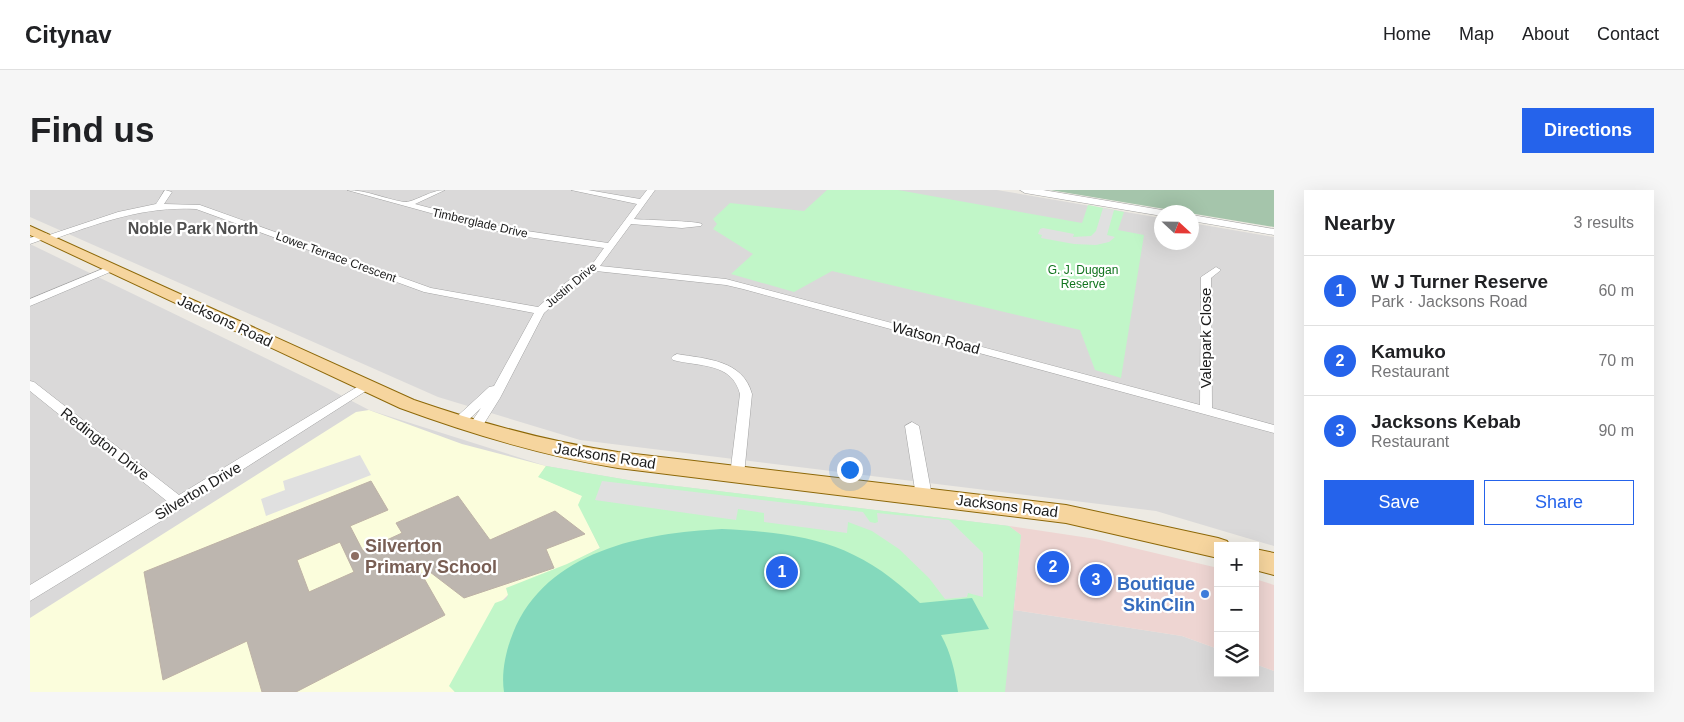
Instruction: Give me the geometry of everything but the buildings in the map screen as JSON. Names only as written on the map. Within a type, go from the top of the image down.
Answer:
[{"type":"main road","name":"Jacksons Road","points":[[38,236],[116,270],[366,387],[466,425],[571,453],[1066,514],[1214,547]]},
{"type":"main road","points":[[1259,559],[1274,564]]},
{"type":"street","name":"Timberglade Drive","points":[[351,190],[507,231],[610,246]]},
{"type":"street","points":[[407,205],[440,190]]},
{"type":"street","points":[[575,190],[642,202]]},
{"type":"street","name":"Justin Drive","points":[[466,425],[494,398],[540,311],[572,282],[594,268],[652,190]]},
{"type":"street","points":[[1025,190],[1154,212]]},
{"type":"street","points":[[158,207],[168,192]]},
{"type":"street","name":"Lower Terrace Crescent","points":[[38,236],[118,214],[158,207],[197,207],[428,290],[540,311]]},
{"type":"street","points":[[1199,219],[1274,232]]},
{"type":"street","points":[[628,221],[682,225],[698,224]]},
{"type":"street","name":"Watson Road","points":[[594,268],[726,282],[747,286],[1274,429]]},
{"type":"street","points":[[30,303],[116,270]]},
{"type":"street","name":"Valepark Close","points":[[1206,411],[1206,278],[1216,270]]},
{"type":"street","points":[[677,358],[725,368],[737,374],[744,382],[746,394],[737,474]]},
{"type":"street","name":"Redington Drive","points":[[30,385],[179,503]]},
{"type":"street","name":"Silverton Drive","points":[[30,594],[366,387]]},
{"type":"street","points":[[912,426],[924,496]]},
{"type":"shaded area","points":[[30,190],[997,190],[1154,217],[1154,250],[1199,250],[1199,224],[1274,237],[1274,546],[1156,511],[580,440],[438,397],[30,217]]},
{"type":"shaded area","points":[[1050,190],[1274,190],[1274,227],[1199,215],[1199,205],[1154,205],[1154,207]]},
{"type":"shaded area","points":[[1103,208],[1114,210],[1107,235],[1115,237],[1109,242],[1096,245],[1074,244],[1041,238],[1042,235],[1038,234],[1040,229],[1043,228],[1074,234],[1073,237],[1091,236],[1096,231]]},
{"type":"shaded area","points":[[30,244],[369,410],[546,466],[634,481],[1009,526],[1021,535],[1014,610],[1182,636],[1214,648],[1214,677],[1259,677],[1259,665],[1274,671],[1274,692],[30,692]]},
{"type":"shaded area","name":"Silverton Primary School","points":[[369,410],[462,444],[546,466],[539,477],[583,496],[579,505],[600,548],[508,595],[500,603],[450,686],[455,692],[30,692],[30,618],[356,412]]},
{"type":"shaded area","points":[[360,455],[371,475],[266,516],[261,499],[285,490],[283,481]]},
{"type":"shaded area","points":[[602,481],[863,512],[870,522],[875,523],[878,522],[877,513],[949,520],[983,553],[983,597],[968,593],[967,597],[945,599],[929,578],[899,549],[872,531],[848,522],[847,533],[764,522],[764,513],[738,509],[736,520],[595,500]]},
{"type":"shaded area","points":[[1009,526],[1096,539],[1214,567],[1214,648],[1182,636],[1014,610],[1021,535]]},
{"type":"shaded area","points":[[1259,580],[1274,585],[1274,671],[1259,665]]},
{"type":"green space","name":"G. J. Duggan Reserve","points":[[827,190],[898,190],[1082,223],[1088,205],[1124,212],[1118,230],[1144,235],[1121,378],[1095,370],[1080,330],[832,271],[794,292],[731,274],[753,254],[713,229],[717,224],[713,219],[730,203],[804,211]]},
{"type":"green space","points":[[546,466],[634,481],[1009,526],[1021,535],[1005,692],[455,692],[449,686],[495,603],[506,599],[508,595],[506,588],[567,564],[600,548],[578,505],[582,496],[538,477]]},
{"type":"green space","points":[[722,529],[780,534],[805,538],[829,545],[852,554],[874,566],[897,582],[920,603],[972,598],[989,629],[941,635],[952,662],[958,692],[504,692],[505,662],[513,633],[529,605],[549,582],[573,565],[601,551],[630,542],[661,535]]},
{"type":"place","name":"Silverton Primary School","points":[[355,556]]},
{"type":"place","name":"Kamuko","points":[[1053,567]]},
{"type":"place","name":"W J Turner Reserve","points":[[782,572]]},
{"type":"place","name":"Jacksons Kebab","points":[[1096,580]]},
{"type":"place","name":"Boutique SkinClin","points":[[1205,594]]},
{"type":"district","name":"Noble Park North","points":[[193,228]]}]
